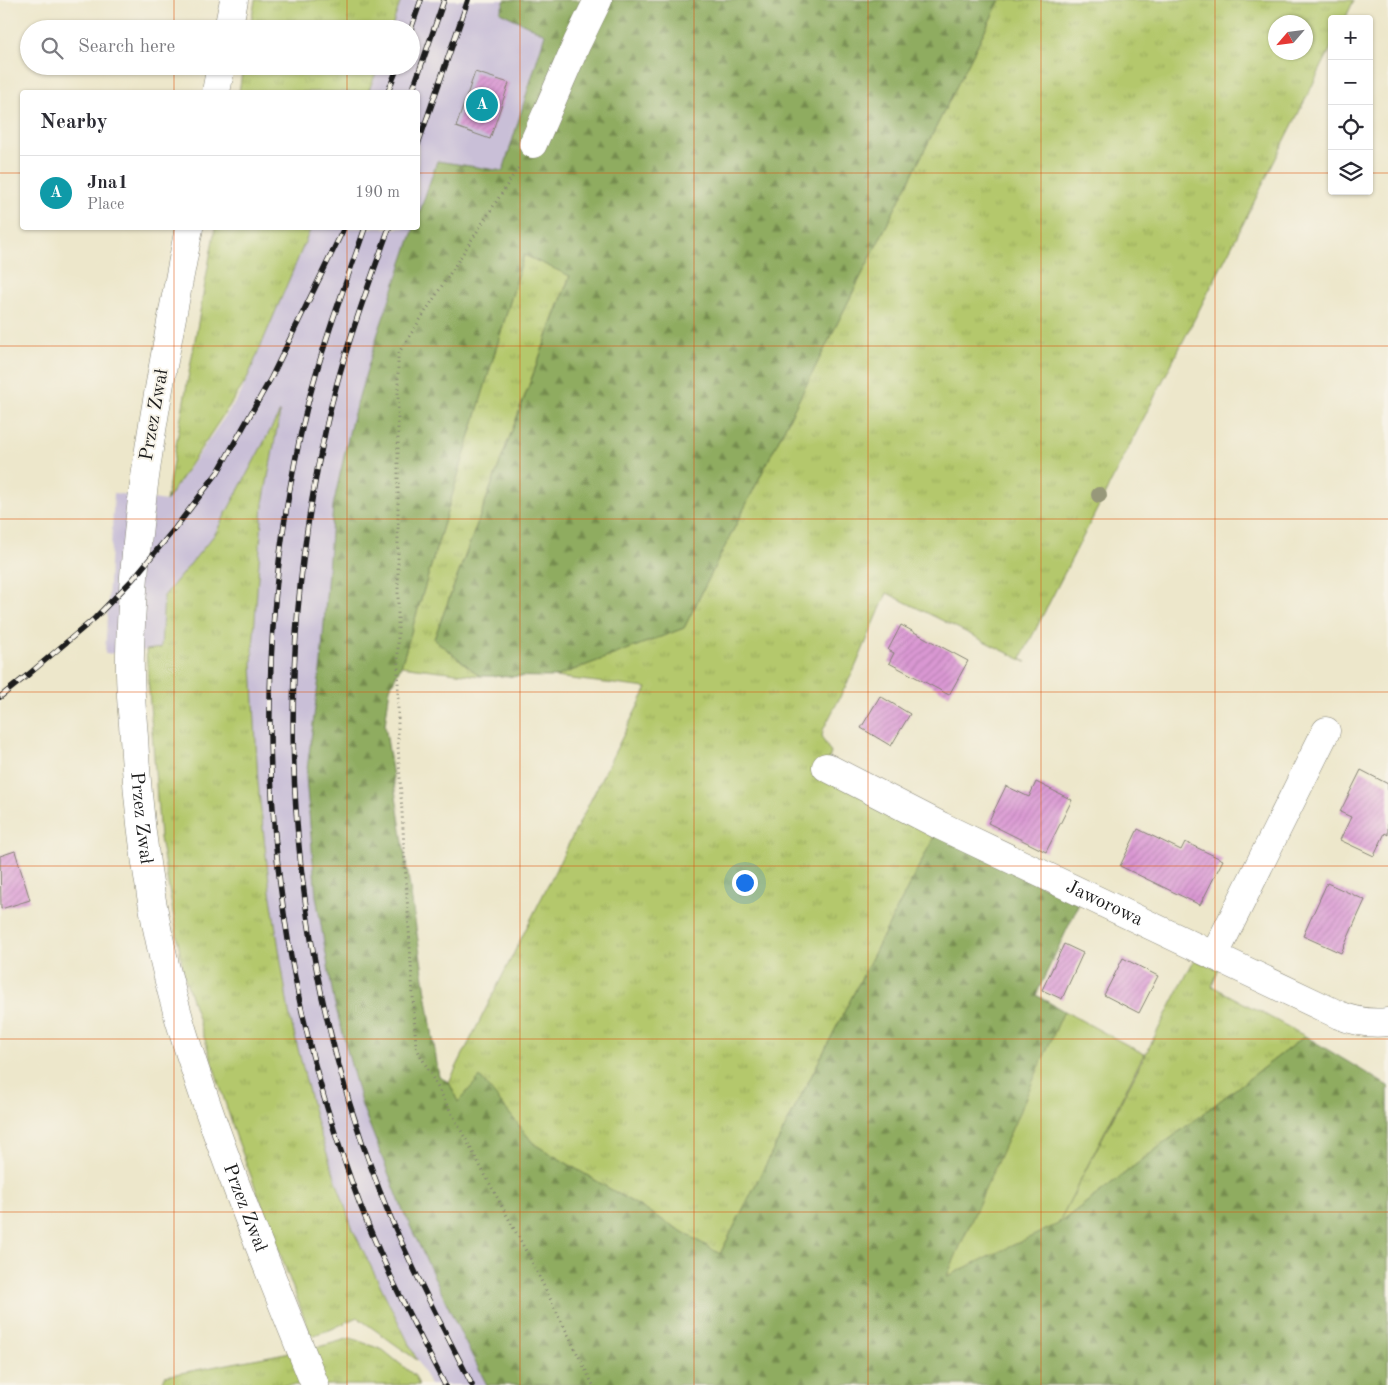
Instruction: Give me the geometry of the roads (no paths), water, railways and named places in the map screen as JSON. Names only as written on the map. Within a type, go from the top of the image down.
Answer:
[{"type":"street","points":[[230,20],[234,0]]},
{"type":"street","points":[[533,144],[598,0]]},
{"type":"street","points":[[216,90],[219,75]]},
{"type":"street","name":"Przez Zwał","points":[[189,230],[150,436],[133,579],[130,656],[139,804],[154,911],[166,969],[182,1030],[241,1199],[315,1385]]},
{"type":"street","points":[[1214,956],[1326,731]]},
{"type":"street","name":"Jaworowa","points":[[826,767],[941,826],[1339,1015],[1356,1022],[1372,1024],[1388,1022]]},
{"type":"railway","points":[[414,20],[421,0]]},
{"type":"railway","points":[[420,69],[444,0]]},
{"type":"railway","points":[[420,138],[468,0]]},
{"type":"railway","points":[[389,90],[395,75]]},
{"type":"railway","points":[[413,90],[418,75]]},
{"type":"railway","points":[[0,697],[95,618],[133,579],[218,472],[271,378],[343,230]]},
{"type":"railway","points":[[364,230],[333,319],[312,388],[287,507],[275,604],[270,702],[272,800],[282,897],[298,994],[322,1089],[352,1183],[372,1235],[407,1311],[445,1385]]},
{"type":"railway","points":[[388,230],[355,324],[333,398],[309,519],[297,616],[293,713],[296,810],[306,906],[323,1002],[347,1096],[389,1214],[423,1288],[472,1385]]},
{"type":"place","name":"Jna1","points":[[482,105]]}]
